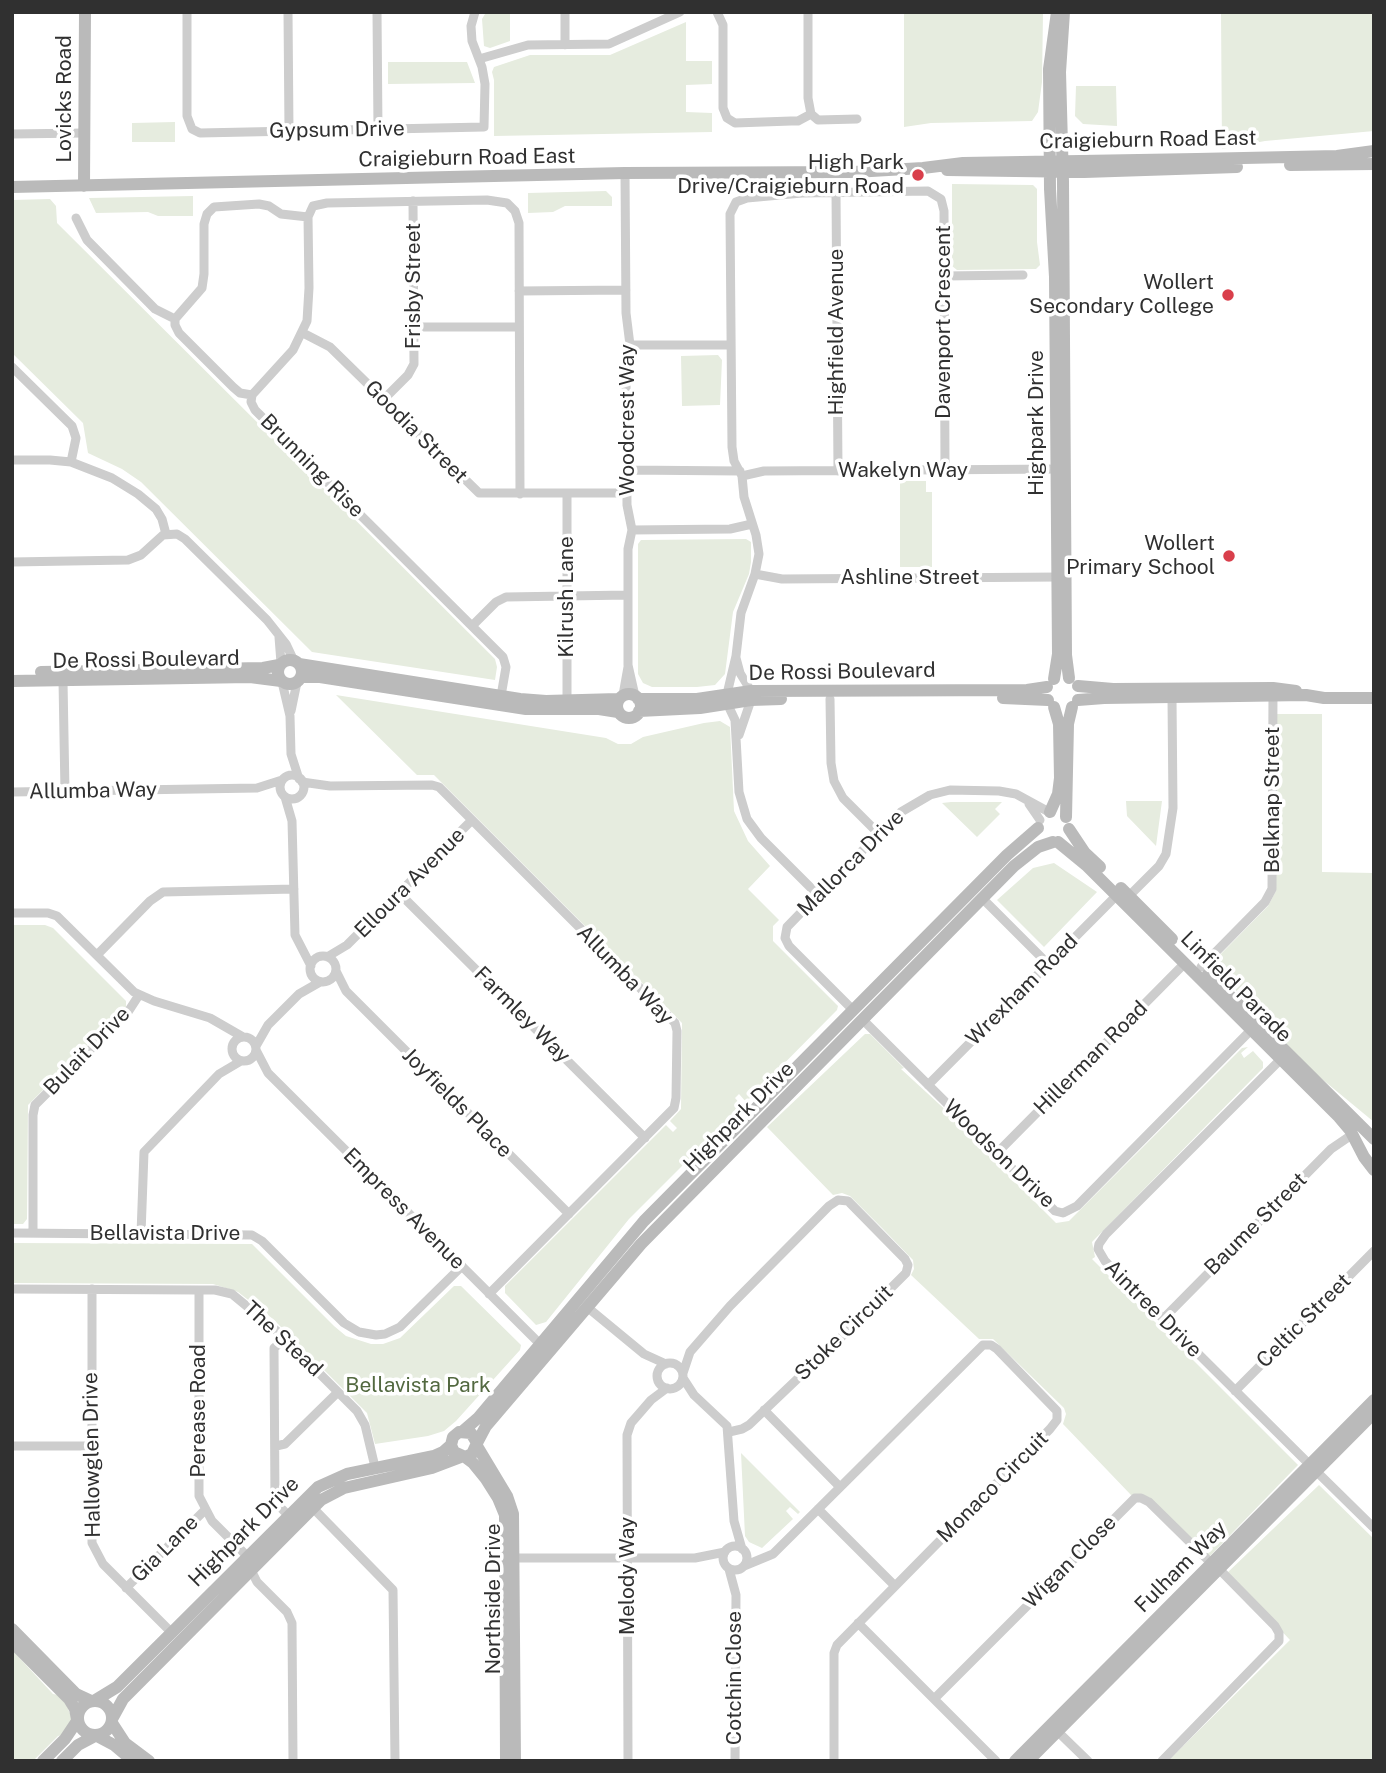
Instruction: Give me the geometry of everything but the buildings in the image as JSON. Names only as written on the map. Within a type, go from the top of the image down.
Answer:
[{"type":"street","name":"Lovicks Road","points":[[84,186],[85,12]]},
{"type":"street","name":"Gypsum Drive","points":[[187,12],[187,116],[192,129],[200,133],[484,127],[485,84],[472,41],[471,26],[475,12]]},
{"type":"street","points":[[288,12],[289,131]]},
{"type":"street","points":[[377,12],[379,130]]},
{"type":"street","points":[[565,12],[565,45]]},
{"type":"street","points":[[479,59],[528,45],[608,44],[680,12]]},
{"type":"street","points":[[717,12],[723,24],[723,108],[727,118],[735,123],[798,121],[811,114]]},
{"type":"street","points":[[807,12],[808,98],[811,114],[818,120],[856,119]]},
{"type":"street","points":[[1056,166],[1049,62],[1057,12]]},
{"type":"street","points":[[1056,166],[1064,12]]},
{"type":"street","points":[[12,134],[85,133]]},
{"type":"street","name":"Craigieburn Road East","points":[[12,187],[625,173],[854,172],[922,168],[964,172],[1197,159],[1337,156],[1374,152]]},
{"type":"street","name":"Craigieburn Road East","points":[[1056,166],[1374,164]]},
{"type":"street","name":"Highpark Drive","points":[[477,1445],[486,1426],[582,1303],[1045,818],[1058,794],[1059,724],[1051,693],[1058,654],[1061,577],[1061,470],[1055,277],[1056,166]]},
{"type":"street","name":"Woodcrest Way","points":[[625,173],[626,326],[631,345],[626,376],[627,493],[632,530],[628,549],[629,702]]},
{"type":"street","name":"Davenport Crescent","points":[[727,699],[741,613],[759,554],[744,497],[741,473],[734,461],[732,447],[730,214],[733,205],[741,199],[836,192],[929,191],[941,199],[944,207],[945,470]]},
{"type":"street","name":"Highfield Avenue","points":[[836,192],[838,471]]},
{"type":"street","points":[[252,396],[293,350],[307,321],[308,217],[311,208],[320,204],[495,200],[512,207],[519,223],[520,494]]},
{"type":"street","name":"Frisby Street","points":[[383,400],[412,370],[415,358],[413,201]]},
{"type":"street","points":[[175,319],[202,288],[204,224],[207,214],[214,207],[264,205],[281,214],[308,217]]},
{"type":"street","name":"Brunning Rise","points":[[76,218],[87,240],[155,309],[175,319],[176,331],[237,391],[252,396],[255,410],[505,659],[501,696]]},
{"type":"street","points":[[944,276],[1023,275]]},
{"type":"street","points":[[519,291],[626,290]]},
{"type":"street","points":[[414,327],[519,327]]},
{"type":"street","name":"Goodia Street","points":[[303,333],[330,347],[474,489],[486,494],[627,493]]},
{"type":"street","points":[[631,345],[730,345]]},
{"type":"street","points":[[12,367],[72,426],[76,442],[71,462]]},
{"type":"street","points":[[12,460],[71,462],[113,478],[138,494],[159,514],[166,534]]},
{"type":"street","name":"Wakelyn Way","points":[[627,470],[741,473],[1061,470]]},
{"type":"street","name":"Kilrush Lane","points":[[566,494],[568,701]]},
{"type":"street","points":[[632,530],[730,529],[752,524]]},
{"type":"street","points":[[12,562],[132,559],[141,555],[157,539],[166,534],[177,534],[267,620],[298,671],[290,716],[291,754],[280,788],[292,821],[295,935],[313,977],[322,982]]},
{"type":"street","name":"Ashline Street","points":[[755,574],[782,579],[1061,577]]},
{"type":"street","name":"Highpark Drive","points":[[1061,577],[1066,655],[1075,704]]},
{"type":"street","points":[[472,626],[496,602],[506,597],[628,595]]},
{"type":"street","points":[[278,635],[280,664],[277,673],[290,716]]},
{"type":"street","points":[[736,656],[740,673],[751,695],[738,740]]},
{"type":"street","points":[[280,664],[287,660],[298,671]]},
{"type":"street","name":"De Rossi Boulevard","points":[[12,673],[263,668],[280,664]]},
{"type":"street","points":[[281,681],[290,684],[298,671]]},
{"type":"street","name":"De Rossi Boulevard","points":[[298,671],[534,701],[629,702],[700,708],[751,695],[1013,690],[1051,693]]},
{"type":"street","name":"De Rossi Boulevard","points":[[298,671],[320,677],[526,709],[599,709],[629,702]]},
{"type":"street","name":"De Rossi Boulevard","points":[[12,681],[261,677],[281,681]]},
{"type":"street","points":[[63,681],[65,792]]},
{"type":"street","points":[[1273,692],[1172,698],[1104,698],[1075,704],[1063,710],[1051,693],[1073,682],[1112,689],[1273,692],[1324,698],[1374,698]]},
{"type":"street","name":"Belknap Street","points":[[1201,967],[1265,902],[1272,889],[1273,692]]},
{"type":"street","name":"De Rossi Boulevard","points":[[751,695],[830,699],[1014,698],[1051,693]]},
{"type":"street","name":"Wrexham Road","points":[[928,1085],[1048,964],[1158,866],[1166,855],[1173,808],[1172,698]]},
{"type":"street","points":[[727,699],[735,720],[739,792],[747,819],[761,838],[818,895]]},
{"type":"street","points":[[830,699],[831,763],[834,781],[843,798],[879,834]]},
{"type":"street","points":[[1067,823],[1059,813],[1045,818],[1041,836],[1056,842],[1065,837],[1067,823],[1068,724],[1075,704]]},
{"type":"street","points":[[291,754],[301,780],[301,795],[292,821]]},
{"type":"street","points":[[284,779],[292,776],[301,780]]},
{"type":"street","name":"Allumba Way","points":[[12,792],[257,788],[284,779]]},
{"type":"street","name":"Allumba Way","points":[[301,780],[330,786],[432,785],[443,790],[675,1023],[676,1102],[671,1112],[489,1294]]},
{"type":"street","name":"Allumba Way","points":[[301,795],[330,786]]},
{"type":"street","name":"Allumba Way","points":[[257,788],[283,796]]},
{"type":"street","name":"Mallorca Drive","points":[[857,1014],[789,946],[785,938],[787,927],[909,806],[940,792],[999,790],[1023,798],[1045,818]]},
{"type":"street","points":[[283,796],[292,799],[301,795]]},
{"type":"street","name":"Elloura Avenue","points":[[336,969],[347,946],[472,820]]},
{"type":"street","name":"Linfield Parade","points":[[1067,823],[1086,853],[1185,963],[1374,1139]]},
{"type":"street","name":"Highpark Drive","points":[[857,1014],[1022,859],[1042,845],[1056,842]]},
{"type":"street","name":"Linfield Parade","points":[[1056,842],[1123,895],[1201,967],[1281,1059],[1344,1122],[1374,1170]]},
{"type":"street","points":[[97,955],[150,901],[163,892],[294,889]]},
{"type":"street","name":"Farmley Way","points":[[399,893],[645,1138]]},
{"type":"street","points":[[982,898],[1048,964]]},
{"type":"street","points":[[12,913],[57,916],[139,995],[210,1018],[245,1037],[256,1048]]},
{"type":"street","points":[[141,1234],[144,1152],[219,1074],[252,1058],[268,1025],[299,994],[332,979],[336,969],[325,957],[300,945]]},
{"type":"street","name":"Elloura Avenue","points":[[325,957],[347,946]]},
{"type":"street","points":[[299,994],[316,960],[325,957]]},
{"type":"street","name":"Hillerman Road","points":[[997,1153],[1185,963]]},
{"type":"street","name":"Joyfields Place","points":[[336,969],[346,991],[569,1214]]},
{"type":"street","name":"Joyfields Place","points":[[322,982],[346,991]]},
{"type":"street","name":"Bulait Drive","points":[[33,1233],[35,1105],[128,1012],[139,995]]},
{"type":"street","name":"Woodson Drive","points":[[857,1014],[1055,1211],[1063,1213],[1071,1210],[1255,1027]]},
{"type":"street","points":[[218,1023],[234,1057],[243,1061]]},
{"type":"street","points":[[219,1074],[236,1040],[268,1025]]},
{"type":"street","name":"Empress Avenue","points":[[256,1048],[268,1073]]},
{"type":"street","name":"Aintree Drive","points":[[1281,1059],[1116,1224],[1099,1244],[1101,1256],[1374,1528]]},
{"type":"street","name":"Empress Avenue","points":[[243,1061],[268,1073],[545,1348]]},
{"type":"street","name":"Baume Street","points":[[1163,1319],[1332,1148],[1353,1134]]},
{"type":"street","name":"Stoke Circuit","points":[[668,1364],[690,1352],[730,1306],[829,1206],[841,1199],[848,1202],[901,1254],[908,1269],[864,1316],[746,1427],[729,1432]]},
{"type":"street","name":"Bellavista Drive","points":[[12,1233],[247,1234],[258,1237],[344,1322],[367,1334],[385,1334],[400,1327],[462,1266]]},
{"type":"street","name":"Celtic Street","points":[[1235,1391],[1374,1251]]},
{"type":"street","name":"The Stead","points":[[12,1289],[215,1290],[232,1294],[285,1339],[363,1420],[375,1467]]},
{"type":"street","name":"Hallowglen Drive","points":[[92,1289],[92,1543],[103,1564],[171,1632]]},
{"type":"street","name":"Perease Road","points":[[199,1290],[198,1489],[212,1521],[247,1556]]},
{"type":"street","points":[[582,1303],[644,1354],[678,1366],[694,1395],[725,1422],[729,1432],[734,1521],[747,1559],[743,1567],[737,1570],[695,1558]]},
{"type":"street","points":[[285,1339],[274,1348],[275,1502],[288,1515]]},
{"type":"street","name":"Monaco Circuit","points":[[743,1567],[773,1554],[982,1345],[991,1345],[997,1349],[1057,1411],[1058,1420],[1055,1424],[835,1648],[834,1761]]},
{"type":"street","name":"Highpark Drive","points":[[463,1431],[478,1419],[545,1348]]},
{"type":"street","name":"Stoke Circuit","points":[[683,1375],[690,1352]]},
{"type":"street","points":[[644,1354],[660,1384],[694,1395]]},
{"type":"street","points":[[657,1377],[659,1369],[668,1364]]},
{"type":"street","points":[[670,1388],[680,1384],[683,1375]]},
{"type":"street","name":"Melody Way","points":[[651,1400],[657,1377]]},
{"type":"street","name":"Melody Way","points":[[628,1761],[627,1435],[631,1423],[651,1400],[670,1388]]},
{"type":"street","points":[[276,1446],[285,1444],[338,1392]]},
{"type":"street","name":"Fulham Way","points":[[1313,1468],[1374,1400]]},
{"type":"street","points":[[764,1410],[840,1487]]},
{"type":"street","name":"Fulham Way","points":[[1015,1761],[1054,1728],[1313,1468],[1374,1413]]},
{"type":"street","points":[[463,1431],[474,1436],[477,1445],[472,1454],[463,1457],[454,1452],[451,1445],[455,1434],[463,1431]]},
{"type":"street","name":"Highpark Drive","points":[[92,1701],[117,1687],[312,1491],[326,1482],[375,1467],[434,1456],[451,1445]]},
{"type":"street","name":"Northside Drive","points":[[477,1445],[512,1507],[506,1761]]},
{"type":"street","points":[[12,1446],[91,1446]]},
{"type":"street","name":"Highpark Drive","points":[[112,1721],[123,1699],[313,1508],[336,1491],[432,1468],[463,1457]]},
{"type":"street","name":"Northside Drive","points":[[463,1457],[480,1470],[503,1507],[509,1558],[514,1761]]},
{"type":"street","name":"Wigan Close","points":[[934,1699],[1135,1498],[1149,1502],[1215,1566]]},
{"type":"street","points":[[313,1508],[393,1590],[395,1761]]},
{"type":"street","points":[[818,1509],[895,1586]]},
{"type":"street","name":"Gia Lane","points":[[126,1588],[205,1510]]},
{"type":"street","points":[[727,1567],[723,1560],[734,1521]]},
{"type":"street","points":[[509,1558],[695,1558],[734,1547],[766,1557]]},
{"type":"street","points":[[1162,1761],[1279,1641],[1275,1626],[1215,1566]]},
{"type":"street","name":"Cotchin Close","points":[[727,1567],[736,1595]]},
{"type":"street","name":"Cotchin Close","points":[[735,1761],[736,1595],[743,1567]]},
{"type":"street","points":[[251,1570],[257,1582],[292,1620],[293,1761]]},
{"type":"street","points":[[858,1623],[996,1761]]},
{"type":"street","points":[[13,1634],[76,1694],[109,1708],[112,1721],[125,1743],[149,1761]]},
{"type":"street","points":[[13,1634],[69,1699],[82,1730],[114,1745],[133,1761]]},
{"type":"street","points":[[43,1761],[65,1740],[81,1708],[92,1701]]},
{"type":"street","points":[[62,1761],[75,1748],[106,1731],[112,1721]]},
{"type":"street","points":[[1054,1728],[1088,1761]]},
{"type":"street","name":"Fulham Way","points":[[1028,1761],[1054,1728]]},
{"type":"green space","points":[[904,12],[1043,12],[1042,82],[1038,112],[1032,121],[931,123],[904,127]]},
{"type":"green space","points":[[1221,12],[1374,12],[1374,131],[1265,141],[1222,149]]},
{"type":"green space","points":[[485,14],[510,14],[510,41],[490,48],[484,46],[482,19]]},
{"type":"green space","points":[[686,22],[686,61],[712,61],[712,84],[686,85],[686,112],[712,113],[712,132],[494,136],[494,67],[530,55],[610,55]]},
{"type":"green space","points":[[388,62],[467,62],[475,83],[388,84]]},
{"type":"green space","points":[[1076,86],[1116,86],[1117,126],[1083,124],[1075,116]]},
{"type":"green space","points":[[175,122],[175,142],[132,142],[132,123]]},
{"type":"green space","points":[[952,184],[1033,185],[1037,189],[1040,265],[1036,269],[957,270],[952,266]]},
{"type":"green space","points":[[606,191],[612,197],[612,206],[565,206],[553,212],[528,213],[528,193]]},
{"type":"green space","points":[[193,196],[193,216],[158,216],[148,212],[96,213],[89,198]]},
{"type":"green space","points":[[50,199],[56,206],[57,223],[495,659],[495,680],[312,652],[141,482],[122,469],[88,453],[83,423],[12,353],[12,200]]},
{"type":"green space","points":[[718,355],[722,360],[720,405],[682,406],[681,356]]},
{"type":"green space","points":[[900,481],[926,481],[926,492],[932,492],[932,567],[900,567]]},
{"type":"green space","points":[[746,539],[751,542],[751,562],[749,574],[733,612],[725,674],[715,685],[697,687],[652,687],[643,683],[638,674],[638,544],[641,540]]},
{"type":"green space","points":[[336,695],[606,738],[618,744],[631,744],[643,737],[704,723],[720,721],[730,727],[734,811],[748,841],[770,866],[748,889],[779,920],[773,926],[773,941],[838,1006],[746,1102],[739,1094],[735,1098],[742,1106],[629,1219],[546,1322],[536,1325],[505,1293],[505,1286],[666,1125],[673,1132],[677,1128],[670,1121],[681,1109],[682,1023],[434,775],[417,775]]},
{"type":"green space","points":[[1277,714],[1322,714],[1322,872],[1374,873],[1374,1122],[1271,1037],[1214,961],[1268,906],[1276,891]]},
{"type":"green space","points":[[1126,801],[1162,801],[1156,846],[1127,816]]},
{"type":"green space","points":[[1002,802],[995,809],[1000,814],[977,837],[942,803]]},
{"type":"green space","points":[[1054,863],[1097,892],[1044,947],[997,900],[1033,868]]},
{"type":"green space","points":[[13,925],[45,925],[53,928],[126,1001],[126,1007],[28,1105],[27,1219],[23,1224],[12,1224]]},
{"type":"green space","points":[[865,1034],[870,1034],[904,1068],[901,1069],[951,1115],[949,1116],[1056,1223],[1069,1221],[1242,1048],[1248,1047],[1241,1053],[1244,1058],[1253,1051],[1263,1062],[1263,1068],[1092,1242],[1095,1257],[1092,1259],[1298,1465],[1209,1557],[1149,1497],[1131,1495],[1063,1424],[1066,1414],[1064,1408],[993,1339],[979,1339],[911,1275],[914,1269],[913,1260],[882,1228],[850,1196],[842,1193],[833,1195],[767,1127]]},
{"type":"green space","name":"Bellavista Park","points":[[12,1243],[252,1244],[334,1326],[346,1336],[371,1344],[383,1344],[400,1338],[454,1286],[461,1286],[521,1345],[520,1350],[444,1431],[375,1444],[367,1413],[273,1319],[238,1292],[213,1284],[12,1283]]},
{"type":"green space","points":[[741,1453],[800,1512],[798,1514],[790,1507],[786,1511],[793,1519],[762,1548],[749,1542],[745,1536]]},
{"type":"green space","points":[[1319,1485],[1374,1539],[1374,1761],[1168,1761],[1290,1640],[1227,1573]]},
{"type":"green space","points":[[12,1650],[53,1694],[58,1695],[71,1716],[71,1723],[62,1735],[33,1761],[12,1761]]},
{"type":"place","name":"High Park Drive/Craigieburn Road","points":[[918,175]]},
{"type":"place","name":"Wollert Secondary College","points":[[1228,295]]},
{"type":"place","name":"Wollert Primary School","points":[[1229,556]]}]
